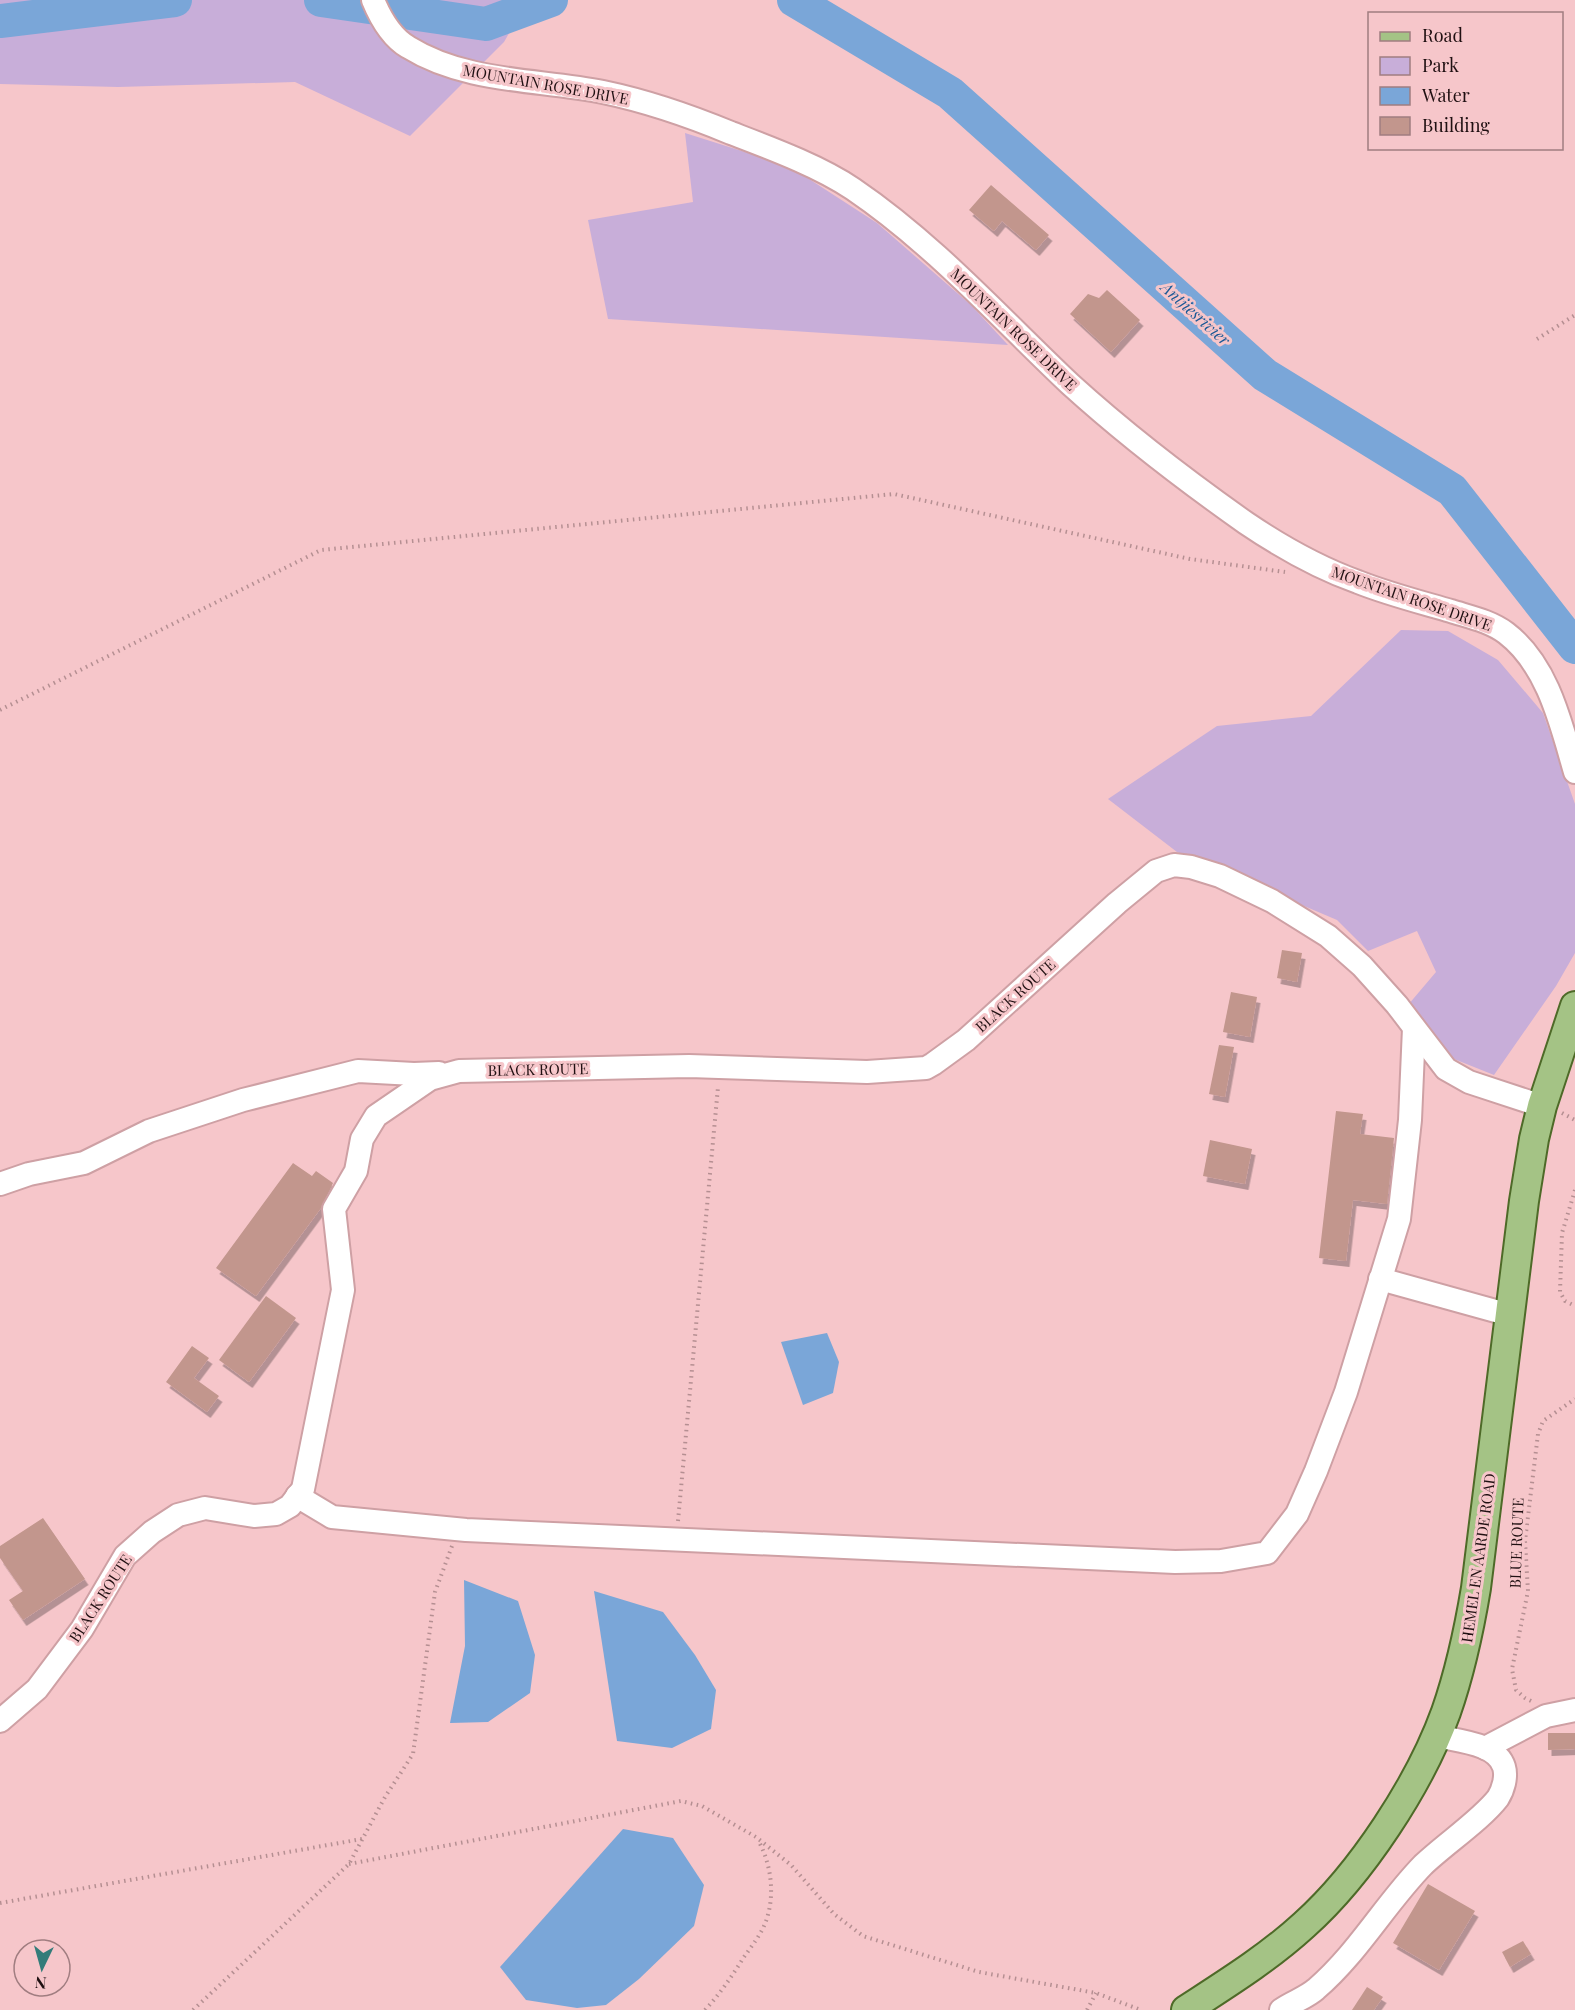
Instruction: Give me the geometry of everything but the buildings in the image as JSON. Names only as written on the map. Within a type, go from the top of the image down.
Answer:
[{"type":"main road","name":"HEMEL EN AARDE ROAD","points":[[1186,2010],[1280,1946],[1306,1924],[1337,1891],[1386,1826],[1437,1736],[1454,1689],[1469,1630],[1534,1139],[1542,1106],[1575,1006]]},
{"type":"street","name":"MOUNTAIN ROSE DRIVE","points":[[373,1],[386,25],[405,46],[442,63],[477,75],[537,81],[602,92],[666,110],[726,130],[792,158],[851,188],[933,251],[1072,386],[1153,454],[1248,524],[1298,555],[1357,582],[1486,622],[1508,634],[1532,661],[1549,693],[1575,772]]},
{"type":"street","name":"BLACK ROUTE","points":[[0,1184],[29,1174],[84,1163],[149,1131],[243,1100],[358,1071],[414,1074],[459,1071],[720,1067],[867,1072],[926,1068],[966,1040],[1156,870],[1174,865],[1191,867],[1220,876],[1272,901],[1328,936],[1362,966],[1397,1005],[1446,1069],[1469,1082],[1542,1106]]},
{"type":"street","points":[[297,1496],[332,1517],[466,1530],[1175,1562],[1221,1561],[1267,1553],[1297,1514],[1316,1471],[1346,1392],[1399,1219],[1411,1099],[1414,1028]]},
{"type":"street","name":"BLACK ROUTE","points":[[0,1721],[37,1689],[82,1629],[125,1556],[152,1532],[178,1515],[204,1508],[254,1516],[276,1514],[290,1506],[303,1489],[343,1290],[334,1209],[356,1171],[362,1139],[376,1116],[430,1079],[459,1071]]},
{"type":"street","points":[[1380,1279],[1510,1315]]},
{"type":"street","points":[[1485,1749],[1546,1716],[1567,1711]]},
{"type":"street","points":[[1281,2010],[1318,1987],[1362,1940],[1422,1867],[1496,1801],[1503,1787],[1504,1768],[1498,1758],[1485,1749],[1437,1736]]},
{"type":"path","points":[[1537,339],[1575,315]]},
{"type":"path","points":[[0,710],[321,550],[894,494],[1190,559],[1290,573]]},
{"type":"path","points":[[677,1540],[720,1067]]},
{"type":"path","points":[[1575,1190],[1562,1233],[1560,1292],[1565,1301],[1575,1306]]},
{"type":"path","name":"BLUE ROUTE","points":[[1567,1711],[1525,1698],[1516,1690],[1512,1669],[1528,1591],[1525,1541],[1538,1434],[1543,1421],[1575,1400]]},
{"type":"path","points":[[193,2010],[349,1864],[385,1797],[413,1754],[435,1592],[454,1541],[466,1530]]},
{"type":"path","points":[[349,1864],[681,1801],[702,1806],[756,1837],[791,1864],[834,1914],[863,1936],[979,1972],[1096,1993],[1141,2010]]},
{"type":"path","points":[[705,2010],[730,1980],[760,1934],[767,1917],[771,1883],[770,1867],[765,1852],[756,1837]]},
{"type":"path","points":[[0,1903],[362,1839]]},
{"type":"path","points":[[1087,2010],[1096,1993]]},
{"type":"green space","points":[[0,0],[528,0],[504,42],[410,136],[295,82],[118,87],[0,84]]},
{"type":"green space","points":[[685,133],[789,166],[877,223],[971,305],[1008,345],[608,319],[588,220],[693,202]]},
{"type":"green space","points":[[1401,630],[1448,631],[1498,660],[1543,713],[1575,804],[1575,953],[1556,986],[1494,1075],[1454,1059],[1408,1005],[1436,972],[1417,931],[1368,951],[1337,920],[1177,852],[1108,799],[1217,726],[1311,716]]},
{"type":"water","points":[[827,1333],[839,1362],[833,1393],[803,1405],[781,1342]]},
{"type":"water","points":[[464,1580],[518,1601],[535,1655],[530,1693],[488,1722],[450,1723],[465,1646]]},
{"type":"water","points":[[594,1591],[663,1612],[695,1655],[716,1690],[711,1729],[672,1748],[617,1741]]},
{"type":"water","points":[[623,1829],[673,1838],[704,1885],[694,1926],[639,1979],[606,2005],[577,2008],[526,2000],[500,1967]]},
{"type":"waterway","name":"Antjiesrivier","points":[[0,21],[175,0]]},
{"type":"waterway","name":"Antjiesrivier","points":[[321,0],[486,24],[551,0]]},
{"type":"waterway","name":"Antjiesrivier","points":[[794,0],[950,93],[1265,375],[1452,490],[1575,647]]}]
